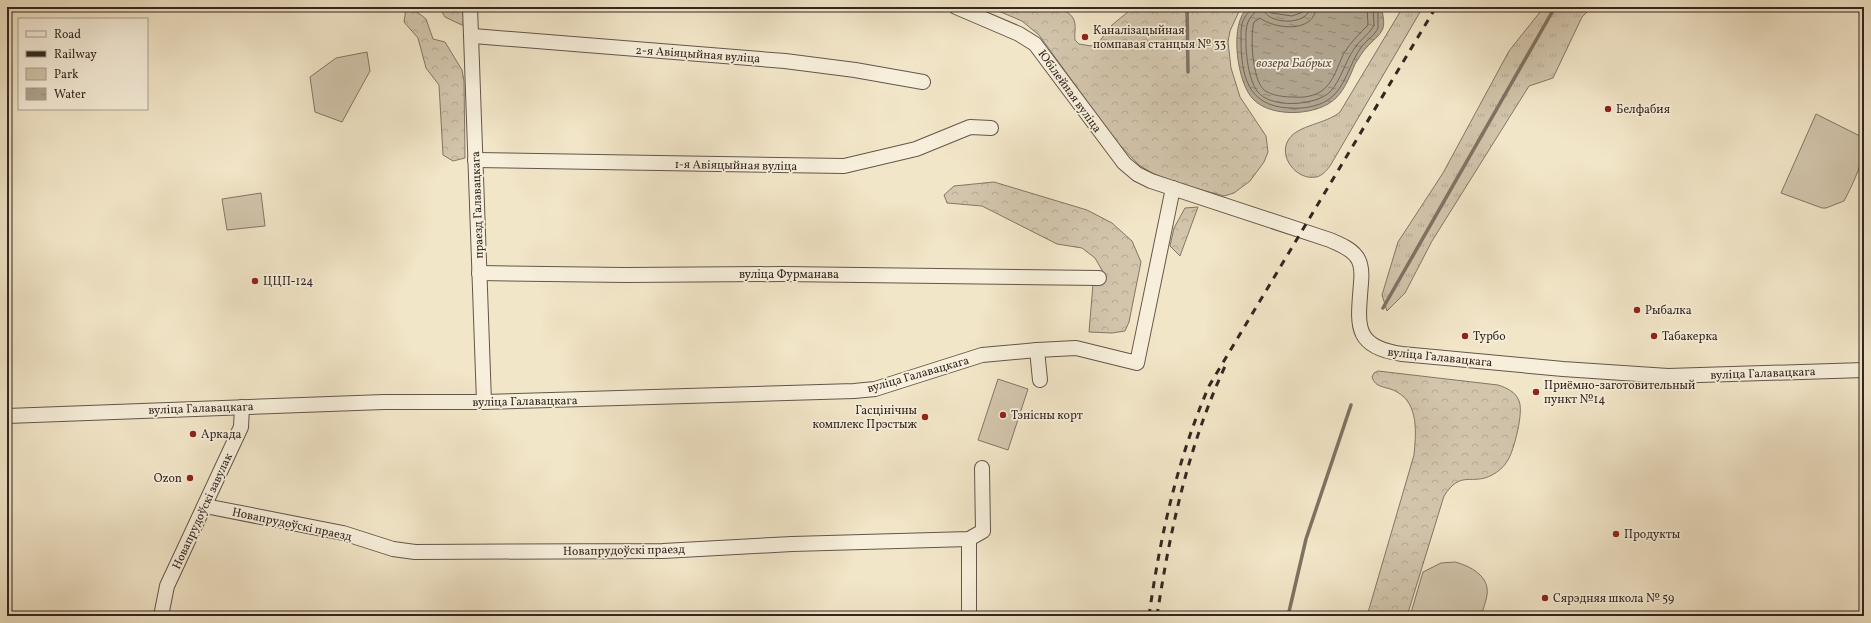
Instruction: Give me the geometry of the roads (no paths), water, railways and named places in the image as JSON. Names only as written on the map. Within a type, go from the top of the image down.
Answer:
[{"type":"street","name":"праезд Галавацкага","points":[[470,7],[473,36],[475,160],[484,402]]},
{"type":"street","name":"Юбілейная вуліца","points":[[956,7],[1028,39],[1038,48],[1124,163],[1137,174],[1173,188]]},
{"type":"street","name":"2-я Авіяцыйная вуліца","points":[[473,36],[785,61],[855,70],[923,82]]},
{"type":"street","name":"1-я Авіяцыйная вуліца","points":[[475,160],[844,166],[916,148],[970,127],[991,128]]},
{"type":"street","name":"вуліца Галавацкага","points":[[7,416],[384,402],[484,402],[860,391],[875,390],[982,355],[1076,348],[1137,363],[1173,188],[1330,240],[1352,252],[1356,256],[1361,267],[1359,317],[1361,331],[1371,345],[1385,352],[1564,370],[1668,376],[1864,370]]},
{"type":"street","name":"вуліца Фурманава","points":[[479,273],[625,275],[782,274],[1099,278]]},
{"type":"street","points":[[1037,350],[1040,380]]},
{"type":"street","name":"Новапрудоўскі завулак","points":[[161,616],[167,586],[241,427],[242,407]]},
{"type":"street","points":[[969,616],[969,539],[983,531],[982,468]]},
{"type":"street","name":"Новапрудоўскі праезд","points":[[205,506],[343,533],[393,549],[415,552],[663,551],[792,544],[969,539]]},
{"type":"water","name":"возера Бабрых","points":[[1249,7],[1264,7],[1292,12],[1304,7],[1382,7],[1384,25],[1380,34],[1365,49],[1355,64],[1345,86],[1336,98],[1328,104],[1307,111],[1283,112],[1262,106],[1254,100],[1243,81],[1239,68],[1237,39],[1242,14]]},
{"type":"waterway","points":[[1187,7],[1188,72]]},
{"type":"waterway","points":[[1383,308],[1555,7]]},
{"type":"waterway","points":[[1288,616],[1306,539],[1351,405]]},
{"type":"railway","points":[[1149,616],[1153,586],[1171,499],[1188,442],[1209,386],[1436,7]]},
{"type":"railway","points":[[1157,616],[1168,551],[1183,487],[1202,424],[1227,362]]},
{"type":"place","name":"Каналізацыйная помпавая станцыя № 33","points":[[1085,37]]},
{"type":"place","name":"Белфабия","points":[[1608,109]]},
{"type":"place","name":"ЦЦП-124","points":[[255,281]]},
{"type":"place","name":"Рыбалка","points":[[1637,310]]},
{"type":"place","name":"Турбо","points":[[1465,336]]},
{"type":"place","name":"Табакерка","points":[[1654,336]]},
{"type":"place","name":"Приёмно-заготовительный пункт №14","points":[[1536,392]]},
{"type":"place","name":"Тэнісны корт","points":[[1003,415]]},
{"type":"place","name":"Гасцінічны комплекс Прэстыж","points":[[925,417]]},
{"type":"place","name":"Аркада","points":[[193,434]]},
{"type":"place","name":"Ozon","points":[[190,478]]},
{"type":"place","name":"Продукты","points":[[1616,534]]},
{"type":"place","name":"Сярэдняя школа № 59","points":[[1545,598]]}]
